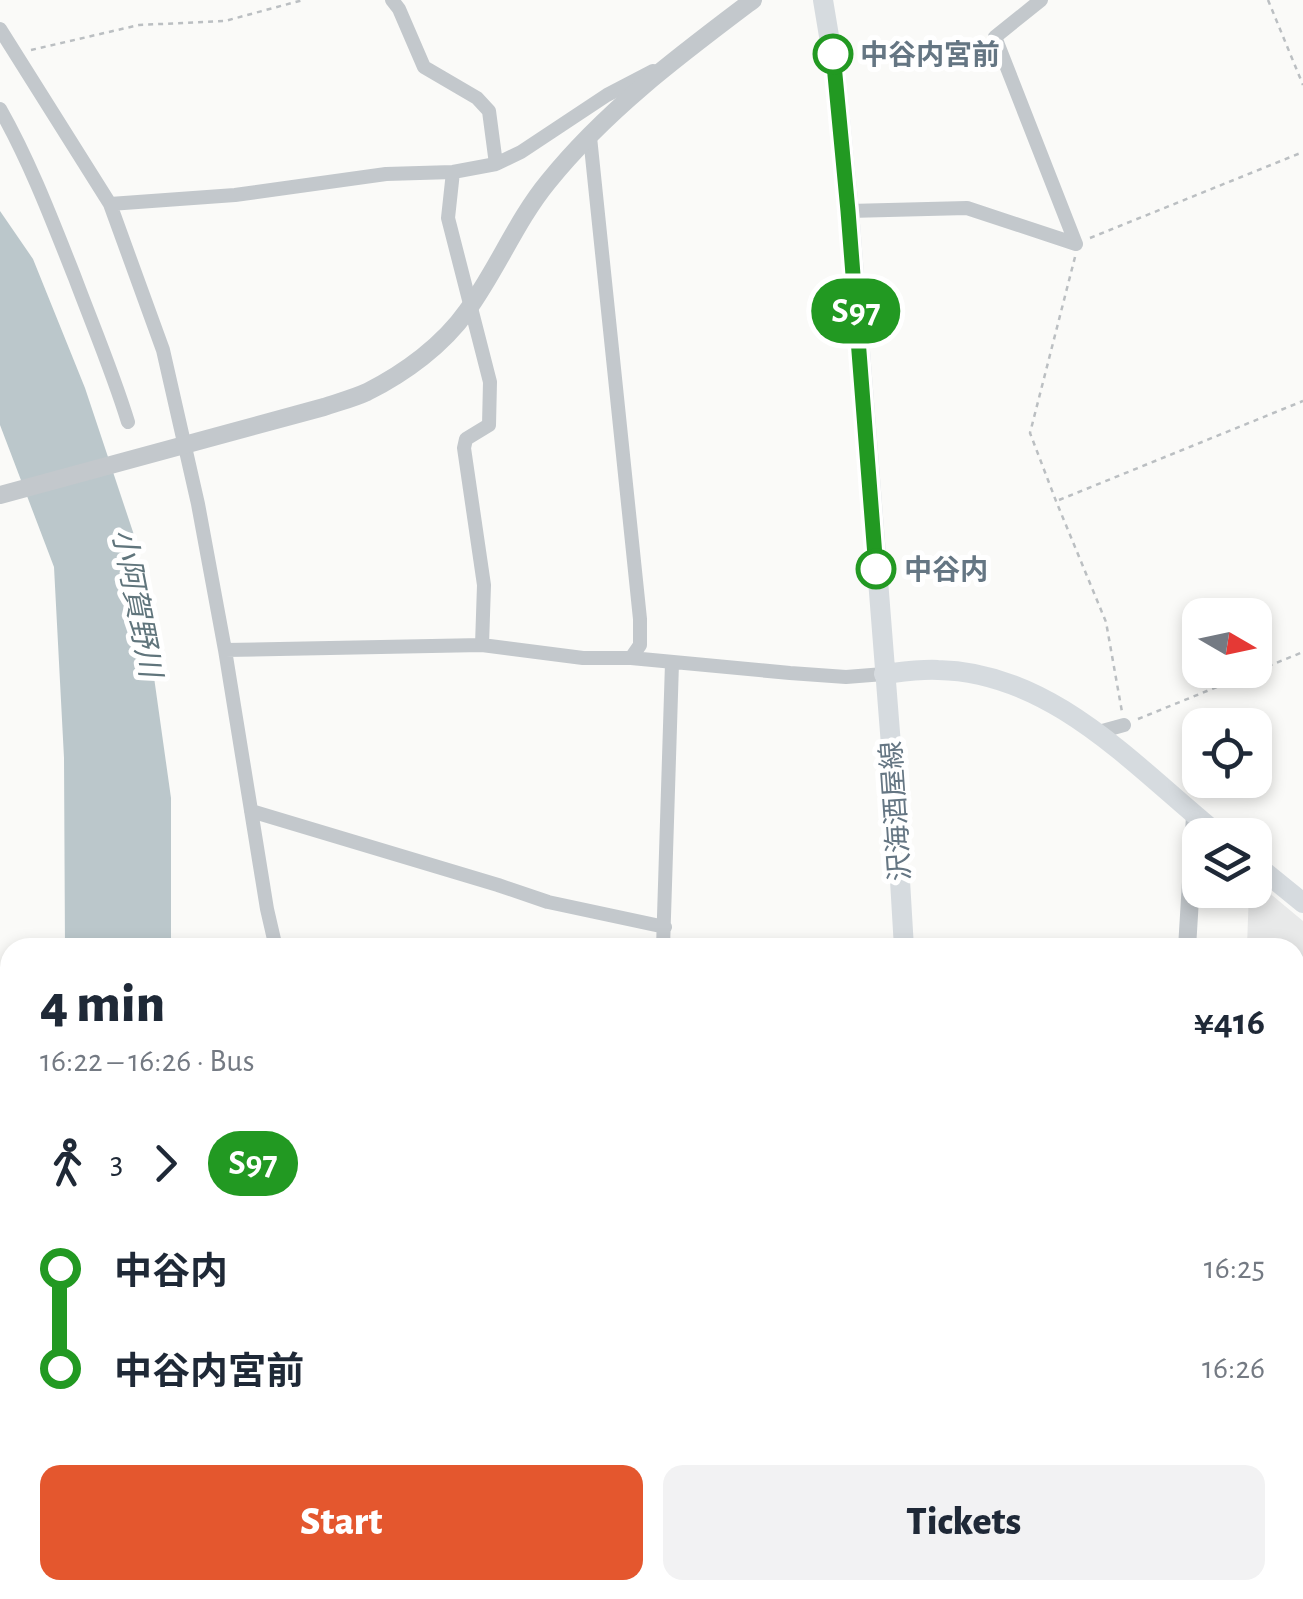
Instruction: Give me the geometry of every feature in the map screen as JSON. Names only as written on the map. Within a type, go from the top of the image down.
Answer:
[{"type":"main road","name":"沢海酒屋線","points":[[823,0],[836,78],[848,211],[903,938]]},
{"type":"main road","points":[[884,674],[939,670],[1020,686],[1052,702],[1095,733],[1165,787],[1198,818]]},
{"type":"main road","points":[[1272,878],[1303,903]]},
{"type":"street","points":[[392,0],[424,67],[477,98],[489,111],[496,164]]},
{"type":"street","points":[[0,495],[324,407],[364,394],[398,374],[434,346],[467,312],[548,182],[590,137],[672,61],[753,0]]},
{"type":"street","points":[[1041,0],[995,37],[1076,244]]},
{"type":"street","points":[[0,29],[110,204],[162,350],[198,504],[274,938]]},
{"type":"street","points":[[110,204],[236,195],[386,174],[453,172],[496,164],[521,152],[607,95],[672,61]]},
{"type":"street","points":[[0,108],[49,213],[128,422]]},
{"type":"street","points":[[590,137],[640,619],[640,645],[631,658]]},
{"type":"street","points":[[453,172],[448,218],[490,382],[489,425],[466,439],[464,448],[484,585],[482,645]]},
{"type":"street","points":[[848,211],[967,208],[1076,244]]},
{"type":"street","points":[[225,650],[482,645],[582,658],[631,658],[846,676],[884,674]]},
{"type":"street","points":[[663,938],[672,663]]},
{"type":"street","points":[[1095,733],[1124,725]]},
{"type":"street","points":[[251,811],[548,902],[664,927]]},
{"type":"street","points":[[1188,938],[1195,816]]},
{"type":"path","points":[[15,54],[138,24],[224,21],[303,0]]},
{"type":"path","points":[[1268,0],[1303,85]]},
{"type":"path","points":[[1303,152],[1076,244],[1074,266],[1030,433],[1106,622],[1124,725],[1303,652]]},
{"type":"path","points":[[1056,501],[1303,401]]},
{"type":"shaded area","points":[[1272,895],[1303,921],[1303,938],[1247,938],[1248,908],[1272,908]]},
{"type":"water","name":"小阿賀野川","points":[[0,211],[33,259],[85,388],[134,535],[171,798],[171,938],[65,938],[64,758],[54,567],[0,425]]},
{"type":"bus line","name":"S97","points":[[833,54],[876,569]]},
{"type":"place","name":"中谷内宮前","points":[[833,54]]},
{"type":"place","name":"中谷内","points":[[876,569]]}]
